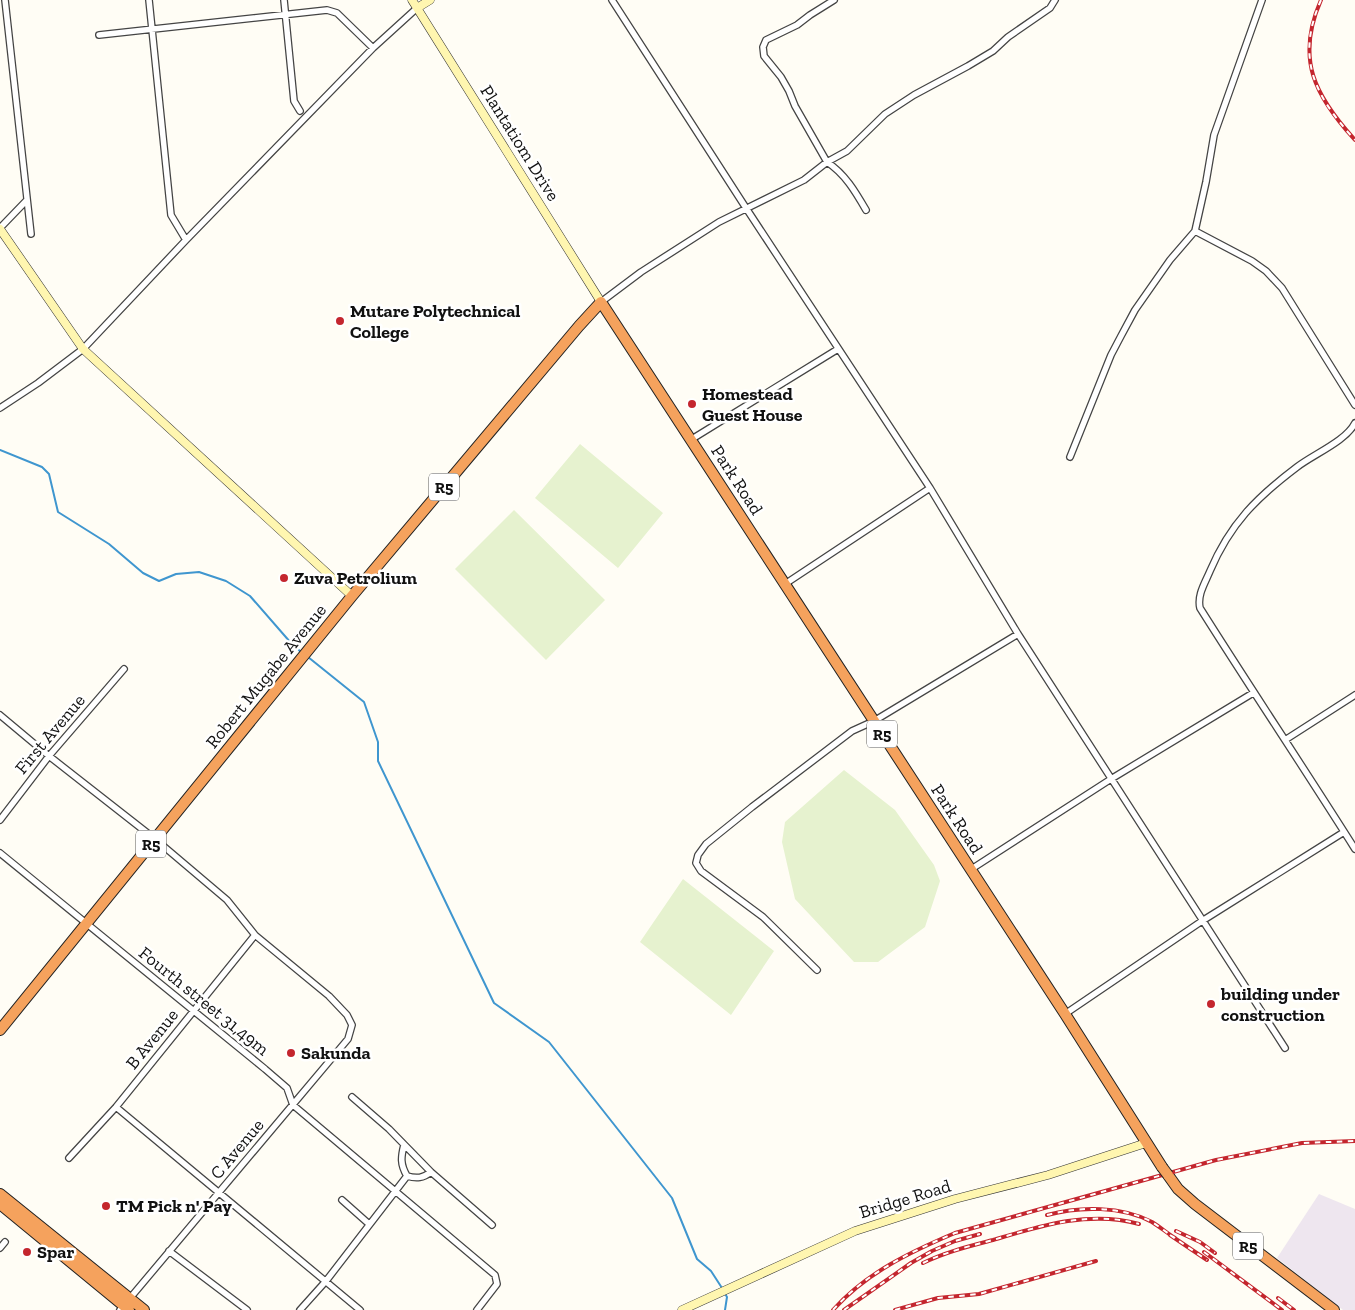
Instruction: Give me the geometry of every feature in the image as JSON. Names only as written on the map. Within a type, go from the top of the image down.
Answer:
[{"type":"highway","name":"Park Road","points":[[601,302],[1065,1014],[1146,1143],[1178,1189],[1334,1310]]},
{"type":"highway","name":"Robert Mugabe Avenue","points":[[0,1030],[352,596],[578,326],[601,302]]},
{"type":"highway","points":[[0,1194],[125,1306]]},
{"type":"highway","points":[[0,1204],[125,1306],[144,1310]]},
{"type":"street","points":[[5,0],[31,234]]},
{"type":"street","points":[[149,0],[171,215],[186,240]]},
{"type":"street","points":[[284,0],[294,102],[300,112]]},
{"type":"street","name":"Plantatiom Drive","points":[[412,0],[601,302]]},
{"type":"street","points":[[0,408],[38,383],[83,348],[374,48],[417,8],[430,0]]},
{"type":"street","points":[[612,0],[930,488],[1018,634],[1285,1048]]},
{"type":"street","points":[[834,0],[810,14],[797,26],[766,40],[763,47],[764,56],[785,84],[826,162],[834,167],[850,184],[866,210]]},
{"type":"street","points":[[601,302],[641,272],[719,222],[804,180],[826,162],[848,151],[885,114],[914,95],[993,51],[1008,37],[1050,8],[1055,0]]},
{"type":"street","points":[[1070,457],[1111,355],[1125,327],[1170,260],[1195,231],[1214,135],[1262,0]]},
{"type":"street","points":[[99,35],[326,10],[337,13],[374,48]]},
{"type":"street","points":[[27,200],[0,228],[83,348],[352,596]]},
{"type":"street","points":[[1195,231],[1252,261],[1266,271],[1282,288],[1355,405]]},
{"type":"street","points":[[692,439],[838,349]]},
{"type":"street","points":[[1355,423],[1348,434],[1298,466],[1254,503],[1238,521],[1219,550],[1199,598],[1200,608],[1355,849]]},
{"type":"street","points":[[785,584],[930,488]]},
{"type":"street","points":[[817,970],[762,917],[701,871],[696,863],[698,855],[706,844],[852,731],[874,721],[1018,634]]},
{"type":"street","name":"First Avenue","points":[[0,820],[49,756],[124,668]]},
{"type":"street","points":[[970,870],[1111,779],[1253,693]]},
{"type":"street","points":[[1285,740],[1355,695]]},
{"type":"street","points":[[0,715],[49,756],[156,839],[227,900],[254,935]]},
{"type":"street","points":[[1065,1014],[1202,921],[1344,832]]},
{"type":"street","name":"Fourth street 31,49m","points":[[0,853],[283,1084],[287,1088],[293,1105],[495,1276],[496,1284],[477,1310]]},
{"type":"street","name":"B Avenue","points":[[69,1158],[116,1107],[195,1011],[254,935]]},
{"type":"street","name":"C Avenue","points":[[125,1306],[348,1040],[352,1026],[347,1014],[329,996],[254,935]]},
{"type":"street","points":[[352,1097],[431,1172],[492,1225]]},
{"type":"street","points":[[116,1107],[360,1310]]},
{"type":"street","name":"Bridge Road","points":[[682,1310],[855,1231],[955,1199],[1048,1176],[1146,1143]]},
{"type":"street","points":[[404,1145],[400,1158],[407,1176],[414,1178],[424,1177],[431,1172]]},
{"type":"street","points":[[300,1310],[326,1281],[407,1176]]},
{"type":"street","points":[[342,1200],[369,1224]]},
{"type":"street","points":[[0,1248],[5,1242]]},
{"type":"street","points":[[169,1252],[247,1310]]},
{"type":"shaded area","points":[[1319,1194],[1355,1209],[1355,1310],[1343,1310],[1277,1258]]},
{"type":"green space","points":[[580,444],[663,513],[618,568],[535,498]]},
{"type":"green space","points":[[514,510],[605,600],[546,660],[455,569]]},
{"type":"green space","points":[[844,770],[895,810],[934,865],[940,881],[925,927],[878,962],[854,962],[795,899],[782,842],[785,822]]},
{"type":"green space","points":[[683,879],[774,951],[731,1015],[640,942]]},
{"type":"waterway","points":[[0,450],[42,467],[49,474],[58,512],[109,544],[143,573],[159,581],[176,574],[199,572],[226,581],[250,596],[302,653]]},
{"type":"waterway","points":[[308,657],[364,702],[378,742],[378,761],[494,1003],[549,1042],[672,1198],[697,1259],[711,1271],[722,1288]]},
{"type":"waterway","points":[[724,1292],[727,1297],[725,1310]]},
{"type":"railway","points":[[1321,0],[1313,21],[1310,41],[1310,59],[1313,76],[1329,108],[1355,140]]},
{"type":"railway","points":[[833,1310],[874,1274],[905,1256],[955,1233],[1216,1160],[1302,1143],[1355,1141]]},
{"type":"railway","points":[[1047,1215],[1073,1210],[1114,1210],[1152,1222],[1175,1238]]},
{"type":"railway","points":[[923,1263],[967,1247],[1047,1225],[1084,1219],[1121,1220],[1139,1224]]},
{"type":"railway","points":[[1176,1231],[1200,1242],[1215,1253]]},
{"type":"railway","points":[[844,1310],[911,1263],[932,1251],[955,1241],[980,1234]]},
{"type":"railway","points":[[1170,1235],[1207,1260]]},
{"type":"railway","points":[[1204,1252],[1282,1310]]},
{"type":"railway","points":[[895,1310],[938,1298],[979,1294],[1096,1261]]},
{"type":"railway","points":[[1278,1298],[1294,1310]]},
{"type":"place","name":"Mutare Polytechnical College","points":[[340,321]]},
{"type":"place","name":"Homestead Guest House","points":[[692,404]]},
{"type":"place","name":"Zuva Petrolium","points":[[284,578]]},
{"type":"place","name":"building under construction","points":[[1211,1004]]},
{"type":"place","name":"Sakunda","points":[[291,1053]]},
{"type":"place","name":"TM Pick n' Pay","points":[[106,1206]]},
{"type":"place","name":"Spar","points":[[27,1252]]}]
